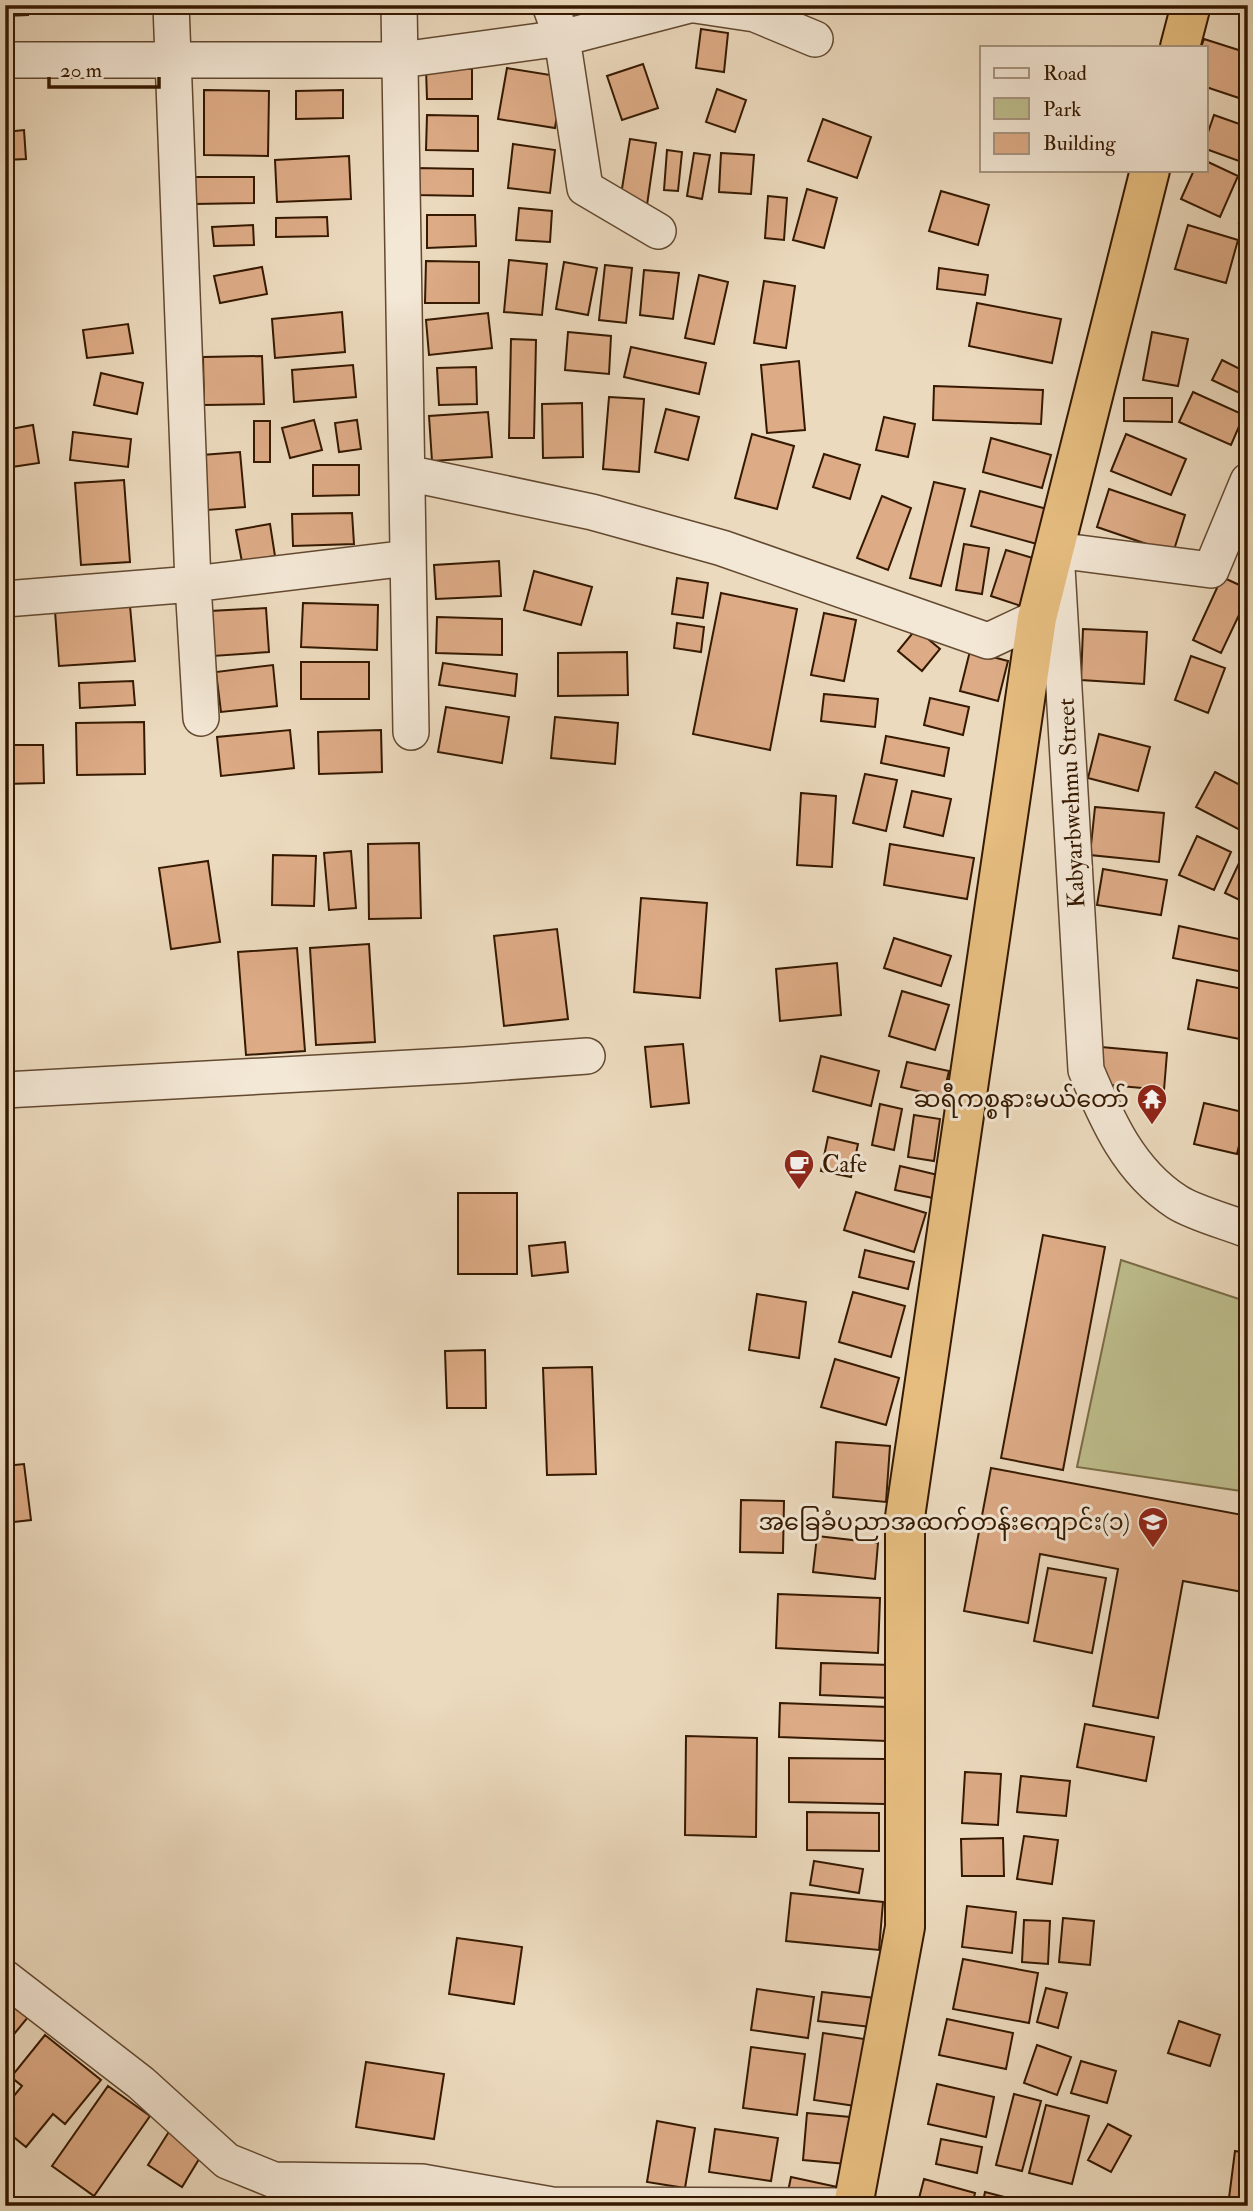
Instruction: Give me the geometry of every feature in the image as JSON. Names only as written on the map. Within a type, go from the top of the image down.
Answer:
[{"type":"highway","points":[[1181,46],[1191,5]]},
{"type":"highway","points":[[853,2206],[905,1927],[905,1517],[1037,618],[1150,172]]},
{"type":"street","points":[[171,5],[193,584],[201,718]]},
{"type":"street","points":[[399,5],[411,732]]},
{"type":"street","points":[[550,5],[562,37],[585,187],[658,231]]},
{"type":"street","points":[[5,60],[401,60],[562,37],[689,5]]},
{"type":"street","points":[[695,5],[755,14],[815,39]]},
{"type":"street","points":[[407,473],[592,512],[722,548],[988,641],[1037,618]]},
{"type":"street","points":[[1056,550],[1211,570],[1235,549],[1248,481]]},
{"type":"street","name":"Kabyarbwehmu Street","points":[[1056,550],[1086,1070],[1108,1123],[1139,1170],[1178,1203],[1248,1230]]},
{"type":"street","points":[[5,599],[193,584],[408,558]]},
{"type":"street","points":[[5,1090],[587,1056]]},
{"type":"street","points":[[5,1978],[141,2083],[227,2161],[274,2180],[552,2205],[853,2206]]},
{"type":"green space","points":[[1121,1260],[1248,1302],[1248,1492],[1077,1467]]},
{"type":"building","points":[[5,5],[27,5],[28,15],[5,16]]},
{"type":"building","points":[[97,5],[97,6],[37,6]]},
{"type":"building","points":[[701,29],[728,33],[724,72],[696,68]]},
{"type":"building","points":[[1204,39],[1248,53],[1248,101],[1208,88],[1208,46],[1201,46]]},
{"type":"building","points":[[643,64],[658,108],[622,120],[607,76]]},
{"type":"building","points":[[507,68],[563,77],[555,128],[498,119]]},
{"type":"building","points":[[426,69],[472,69],[472,99],[427,99]]},
{"type":"building","points":[[5,72],[8,72],[11,105],[5,105]]},
{"type":"building","points":[[717,89],[746,100],[735,132],[706,122]]},
{"type":"building","points":[[204,90],[269,91],[268,156],[204,155]]},
{"type":"building","points":[[343,90],[343,118],[296,119],[296,91]]},
{"type":"building","points":[[427,115],[478,116],[478,151],[426,150]]},
{"type":"building","points":[[1214,115],[1248,127],[1248,136],[1239,161],[1208,150],[1208,132]]},
{"type":"building","points":[[823,119],[871,137],[857,178],[808,161]]},
{"type":"building","points":[[24,130],[26,159],[5,160],[5,132]]},
{"type":"building","points":[[630,139],[656,143],[647,205],[620,201]]},
{"type":"building","points":[[513,144],[555,150],[550,193],[508,188]]},
{"type":"building","points":[[667,150],[682,152],[678,191],[664,190]]},
{"type":"building","points":[[694,153],[710,155],[702,199],[687,196]]},
{"type":"building","points":[[721,153],[754,155],[751,194],[719,192]]},
{"type":"building","points":[[349,156],[351,199],[277,202],[275,160]]},
{"type":"building","points":[[1208,162],[1238,176],[1220,217],[1181,199],[1193,172],[1208,172]]},
{"type":"building","points":[[415,168],[473,169],[473,196],[415,195]]},
{"type":"building","points":[[194,177],[254,177],[254,203],[194,204]]},
{"type":"building","points":[[807,189],[837,198],[824,248],[793,240]]},
{"type":"building","points":[[941,191],[989,205],[978,245],[929,231]]},
{"type":"building","points":[[768,196],[787,198],[784,240],[765,238]]},
{"type":"building","points":[[1248,198],[1248,225],[1239,223]]},
{"type":"building","points":[[519,208],[552,211],[550,242],[516,240]]},
{"type":"building","points":[[427,215],[475,215],[476,246],[427,248]]},
{"type":"building","points":[[327,217],[328,236],[276,237],[276,218]]},
{"type":"building","points":[[253,225],[254,245],[214,246],[212,227]]},
{"type":"building","points":[[1188,225],[1238,240],[1226,283],[1175,269]]},
{"type":"building","points":[[509,260],[547,264],[542,315],[504,312]]},
{"type":"building","points":[[426,261],[479,262],[479,303],[425,303]]},
{"type":"building","points":[[564,262],[597,268],[588,315],[556,309]]},
{"type":"building","points":[[605,265],[632,268],[626,323],[599,320]]},
{"type":"building","points":[[262,267],[267,294],[220,303],[214,276]]},
{"type":"building","points":[[939,268],[988,275],[985,295],[937,289]]},
{"type":"building","points":[[644,270],[679,273],[673,319],[640,315]]},
{"type":"building","points":[[699,275],[728,282],[714,344],[685,338]]},
{"type":"building","points":[[764,281],[795,286],[786,348],[754,343]]},
{"type":"building","points":[[977,303],[1061,319],[1052,363],[969,346]]},
{"type":"building","points":[[342,312],[345,352],[275,358],[272,319]]},
{"type":"building","points":[[488,313],[492,348],[429,355],[426,320]]},
{"type":"building","points":[[128,324],[133,353],[87,358],[83,330]]},
{"type":"building","points":[[568,332],[611,336],[609,374],[565,370]]},
{"type":"building","points":[[1152,332],[1188,339],[1178,386],[1143,380]]},
{"type":"building","points":[[511,339],[536,340],[534,438],[509,438]]},
{"type":"building","points":[[631,347],[706,363],[699,394],[624,377]]},
{"type":"building","points":[[262,356],[264,404],[204,405],[203,357]]},
{"type":"building","points":[[1222,360],[1248,373],[1248,397],[1212,380]]},
{"type":"building","points":[[799,361],[805,430],[767,433],[761,365]]},
{"type":"building","points":[[353,365],[356,397],[294,402],[292,370]]},
{"type":"building","points":[[476,367],[477,404],[439,405],[437,368]]},
{"type":"building","points":[[101,373],[143,383],[137,414],[94,405]]},
{"type":"building","points":[[934,386],[1043,390],[1041,424],[933,420]]},
{"type":"building","points":[[1193,392],[1244,415],[1231,445],[1179,422]]},
{"type":"building","points":[[609,397],[644,399],[639,472],[603,469]]},
{"type":"building","points":[[1124,398],[1172,398],[1172,422],[1124,421]]},
{"type":"building","points":[[582,403],[583,457],[543,458],[542,404]]},
{"type":"building","points":[[666,409],[699,417],[688,460],[655,452]]},
{"type":"building","points":[[488,412],[492,457],[432,461],[429,416]]},
{"type":"building","points":[[884,417],[915,424],[908,457],[876,450]]},
{"type":"building","points":[[314,420],[322,450],[290,458],[282,428]]},
{"type":"building","points":[[357,420],[361,449],[339,452],[335,423]]},
{"type":"building","points":[[254,421],[270,421],[270,462],[254,462]]},
{"type":"building","points":[[33,425],[39,463],[5,468],[5,430]]},
{"type":"building","points":[[73,432],[131,439],[128,467],[70,460]]},
{"type":"building","points":[[752,434],[794,446],[777,509],[735,498]]},
{"type":"building","points":[[1126,434],[1186,459],[1171,495],[1111,471]]},
{"type":"building","points":[[991,438],[1051,455],[1042,488],[983,472]]},
{"type":"building","points":[[240,452],[245,507],[207,510],[202,455]]},
{"type":"building","points":[[824,454],[860,465],[850,499],[813,487]]},
{"type":"building","points":[[313,465],[359,465],[359,495],[313,496]]},
{"type":"building","points":[[124,480],[130,562],[81,565],[75,483]]},
{"type":"building","points":[[934,482],[965,489],[941,586],[910,578]]},
{"type":"building","points":[[1109,489],[1185,515],[1173,553],[1097,527]]},
{"type":"building","points":[[980,491],[1047,509],[1037,544],[971,526]]},
{"type":"building","points":[[882,496],[911,508],[888,570],[857,558]]},
{"type":"building","points":[[352,513],[354,544],[293,546],[292,514]]},
{"type":"building","points":[[270,524],[275,556],[242,562],[236,530]]},
{"type":"building","points":[[964,544],[989,548],[982,594],[956,590]]},
{"type":"building","points":[[1006,550],[1036,559],[1021,606],[991,596]]},
{"type":"building","points":[[499,561],[501,596],[436,599],[434,565]]},
{"type":"building","points":[[534,571],[592,587],[581,625],[524,610]]},
{"type":"building","points":[[1222,577],[1248,589],[1248,596],[1221,653],[1193,640]]},
{"type":"building","points":[[677,578],[708,583],[703,618],[672,614]]},
{"type":"building","points":[[721,593],[797,609],[770,750],[693,734]]},
{"type":"building","points":[[303,603],[378,605],[377,650],[301,647]]},
{"type":"building","points":[[130,606],[135,661],[59,666],[55,611]]},
{"type":"building","points":[[266,608],[269,652],[213,656],[210,611]]},
{"type":"building","points":[[824,613],[856,620],[844,681],[811,675]]},
{"type":"building","points":[[437,617],[502,619],[502,655],[436,653]]},
{"type":"building","points":[[677,623],[704,627],[701,652],[674,648]]},
{"type":"building","points":[[916,629],[940,649],[922,671],[898,651]]},
{"type":"building","points":[[1083,629],[1147,632],[1144,684],[1081,680]]},
{"type":"building","points":[[970,651],[1008,661],[998,701],[960,691]]},
{"type":"building","points":[[627,652],[628,695],[558,696],[558,653]]},
{"type":"building","points":[[1191,656],[1225,668],[1208,713],[1175,700]]},
{"type":"building","points":[[301,662],[369,662],[369,699],[301,699]]},
{"type":"building","points":[[443,663],[517,674],[515,696],[439,685]]},
{"type":"building","points":[[273,665],[277,706],[221,712],[216,672]]},
{"type":"building","points":[[133,681],[135,705],[80,708],[79,683]]},
{"type":"building","points":[[824,694],[878,699],[875,727],[821,721]]},
{"type":"building","points":[[930,698],[969,707],[963,735],[924,725]]},
{"type":"building","points":[[446,707],[509,717],[502,763],[438,752]]},
{"type":"building","points":[[555,717],[618,723],[615,764],[551,758]]},
{"type":"building","points":[[144,722],[145,774],[77,775],[76,723]]},
{"type":"building","points":[[290,730],[294,768],[221,776],[217,737]]},
{"type":"building","points":[[381,730],[382,772],[319,774],[318,732]]},
{"type":"building","points":[[1099,734],[1150,747],[1138,791],[1088,778]]},
{"type":"building","points":[[886,736],[949,748],[944,776],[881,763]]},
{"type":"building","points":[[5,745],[43,745],[44,783],[5,784]]},
{"type":"building","points":[[1215,772],[1248,789],[1248,815],[1240,830],[1196,807]]},
{"type":"building","points":[[865,774],[897,780],[886,831],[853,823]]},
{"type":"building","points":[[912,791],[951,799],[943,836],[904,827]]},
{"type":"building","points":[[801,793],[836,796],[832,867],[797,865]]},
{"type":"building","points":[[1095,807],[1164,813],[1159,862],[1090,855]]},
{"type":"building","points":[[1197,836],[1231,852],[1214,890],[1179,875]]},
{"type":"building","points":[[419,843],[421,918],[369,919],[368,844]]},
{"type":"building","points":[[890,844],[974,858],[967,899],[884,885]]},
{"type":"building","points":[[351,851],[356,908],[329,910],[324,853]]},
{"type":"building","points":[[273,855],[316,856],[314,906],[272,905]]},
{"type":"building","points":[[208,861],[220,942],[171,949],[159,868]]},
{"type":"building","points":[[1239,863],[1248,867],[1248,904],[1225,893]]},
{"type":"building","points":[[1103,869],[1167,880],[1161,915],[1097,905]]},
{"type":"building","points":[[641,898],[707,903],[700,998],[634,992]]},
{"type":"building","points":[[1179,926],[1248,941],[1248,973],[1173,958]]},
{"type":"building","points":[[557,929],[568,1019],[504,1026],[494,936]]},
{"type":"building","points":[[894,938],[951,956],[941,986],[884,968]]},
{"type":"building","points":[[369,944],[375,1042],[316,1045],[310,948]]},
{"type":"building","points":[[297,948],[305,1051],[246,1055],[238,952]]},
{"type":"building","points":[[837,963],[841,1015],[780,1021],[776,969]]},
{"type":"building","points":[[1197,980],[1248,990],[1240,1039],[1188,1029]]},
{"type":"building","points":[[902,991],[949,1005],[935,1050],[889,1036]]},
{"type":"building","points":[[683,1044],[689,1103],[651,1107],[645,1047]]},
{"type":"building","points":[[1101,1047],[1167,1053],[1164,1090],[1098,1084]]},
{"type":"building","points":[[821,1056],[879,1071],[871,1106],[813,1091]]},
{"type":"building","points":[[907,1062],[949,1071],[943,1097],[901,1087]]},
{"type":"building","points":[[1204,1103],[1247,1113],[1237,1154],[1194,1144]]},
{"type":"building","points":[[880,1104],[902,1109],[894,1150],[872,1145]]},
{"type":"building","points":[[914,1115],[940,1119],[934,1161],[908,1157]]},
{"type":"building","points":[[828,1137],[858,1144],[851,1177],[821,1171]]},
{"type":"building","points":[[900,1166],[938,1175],[933,1198],[895,1190]]},
{"type":"building","points":[[856,1192],[926,1213],[914,1252],[844,1230]]},
{"type":"building","points":[[458,1193],[517,1193],[517,1274],[458,1274]]},
{"type":"building","points":[[1043,1235],[1105,1247],[1063,1470],[1001,1458]]},
{"type":"building","points":[[565,1242],[568,1272],[532,1276],[529,1246]]},
{"type":"building","points":[[865,1250],[914,1262],[908,1289],[859,1277]]},
{"type":"building","points":[[853,1292],[905,1306],[891,1357],[839,1342]]},
{"type":"building","points":[[757,1294],[806,1302],[799,1358],[749,1350]]},
{"type":"building","points":[[485,1350],[486,1408],[447,1408],[445,1351]]},
{"type":"building","points":[[835,1359],[899,1378],[886,1425],[821,1407]]},
{"type":"building","points":[[592,1367],[596,1474],[547,1475],[543,1368]]},
{"type":"building","points":[[836,1442],[890,1446],[886,1502],[833,1497]]},
{"type":"building","points":[[24,1464],[31,1520],[5,1523],[5,1466]]},
{"type":"building","points":[[991,1468],[1248,1516],[1248,1593],[1183,1581],[1158,1718],[1093,1706],[1118,1569],[1040,1554],[1028,1623],[964,1611]]},
{"type":"building","points":[[741,1500],[784,1501],[783,1553],[740,1552]]},
{"type":"building","points":[[817,1536],[878,1543],[875,1579],[813,1572]]},
{"type":"building","points":[[1048,1568],[1106,1578],[1092,1653],[1034,1641]]},
{"type":"building","points":[[778,1594],[880,1598],[878,1653],[776,1648]]},
{"type":"building","points":[[1248,1625],[1248,1665],[1241,1664]]},
{"type":"building","points":[[821,1663],[892,1665],[890,1698],[820,1695]]},
{"type":"building","points":[[780,1703],[888,1707],[887,1741],[779,1737]]},
{"type":"building","points":[[1085,1724],[1154,1737],[1146,1781],[1077,1767]]},
{"type":"building","points":[[686,1736],[757,1738],[756,1837],[685,1835]]},
{"type":"building","points":[[789,1758],[886,1759],[885,1804],[789,1802]]},
{"type":"building","points":[[965,1772],[1001,1774],[998,1825],[962,1823]]},
{"type":"building","points":[[1021,1776],[1070,1781],[1066,1816],[1017,1812]]},
{"type":"building","points":[[807,1812],[879,1813],[879,1851],[807,1850]]},
{"type":"building","points":[[1024,1836],[1058,1840],[1052,1884],[1017,1879]]},
{"type":"building","points":[[1003,1838],[1004,1876],[962,1876],[961,1839]]},
{"type":"building","points":[[814,1861],[863,1869],[859,1893],[810,1885]]},
{"type":"building","points":[[791,1893],[883,1902],[879,1950],[786,1941]]},
{"type":"building","points":[[967,1906],[1016,1912],[1012,1953],[962,1947]]},
{"type":"building","points":[[1063,1918],[1094,1921],[1090,1965],[1059,1962]]},
{"type":"building","points":[[1024,1920],[1050,1921],[1048,1964],[1022,1962]]},
{"type":"building","points":[[457,1938],[522,1947],[514,2004],[449,1994]]},
{"type":"building","points":[[963,1959],[1038,1973],[1029,2023],[953,2009]]},
{"type":"building","points":[[1046,1988],[1067,1993],[1058,2028],[1037,2022]]},
{"type":"building","points":[[757,1989],[814,1997],[808,2038],[751,2030]]},
{"type":"building","points":[[822,1992],[884,1999],[880,2028],[818,2021]]},
{"type":"building","points":[[5,1997],[29,2016],[5,2045]]},
{"type":"building","points":[[947,2019],[1013,2033],[1006,2069],[939,2055]]},
{"type":"building","points":[[1179,2021],[1220,2035],[1210,2066],[1168,2053]]},
{"type":"building","points":[[823,2033],[878,2041],[869,2108],[814,2100]]},
{"type":"building","points":[[45,2035],[101,2080],[65,2124],[53,2114],[26,2147],[5,2130],[5,2107],[22,2086],[11,2077]]},
{"type":"building","points":[[1037,2045],[1071,2057],[1057,2095],[1024,2083]]},
{"type":"building","points":[[751,2047],[805,2054],[797,2115],[743,2108]]},
{"type":"building","points":[[1081,2061],[1116,2071],[1107,2103],[1071,2093]]},
{"type":"building","points":[[366,2062],[444,2074],[434,2139],[356,2127]]},
{"type":"building","points":[[937,2084],[994,2097],[986,2137],[928,2124]]},
{"type":"building","points":[[108,2086],[150,2116],[94,2196],[52,2166]]},
{"type":"building","points":[[1014,2094],[1041,2101],[1022,2171],[996,2165]]},
{"type":"building","points":[[1046,2105],[1089,2116],[1072,2184],[1029,2173]]},
{"type":"building","points":[[807,2113],[861,2118],[857,2165],[803,2160]]},
{"type":"building","points":[[1248,2115],[1248,2139],[1244,2139]]},
{"type":"building","points":[[657,2121],[695,2128],[685,2188],[647,2182]]},
{"type":"building","points":[[1108,2124],[1131,2136],[1111,2172],[1088,2160]]},
{"type":"building","points":[[715,2129],[778,2138],[771,2181],[709,2172]]},
{"type":"building","points":[[170,2130],[204,2151],[182,2187],[148,2165]]},
{"type":"building","points":[[941,2139],[982,2147],[977,2173],[936,2164]]},
{"type":"building","points":[[1235,2151],[1248,2153],[1248,2206],[1228,2206]]},
{"type":"building","points":[[791,2177],[851,2190],[785,2206]]},
{"type":"building","points":[[924,2179],[975,2193],[972,2206],[917,2206]]},
{"type":"building","points":[[985,2192],[1020,2201],[1019,2206],[982,2206]]},
{"type":"place","name":"ဆရီကစ္စနားမယ်တော်","points":[[1152,1126]]},
{"type":"place","name":"Cafe","points":[[799,1191]]},
{"type":"place","name":"အခြေခံပညာအထက်တန်းကျောင်း(၁)","points":[[1153,1549]]}]
